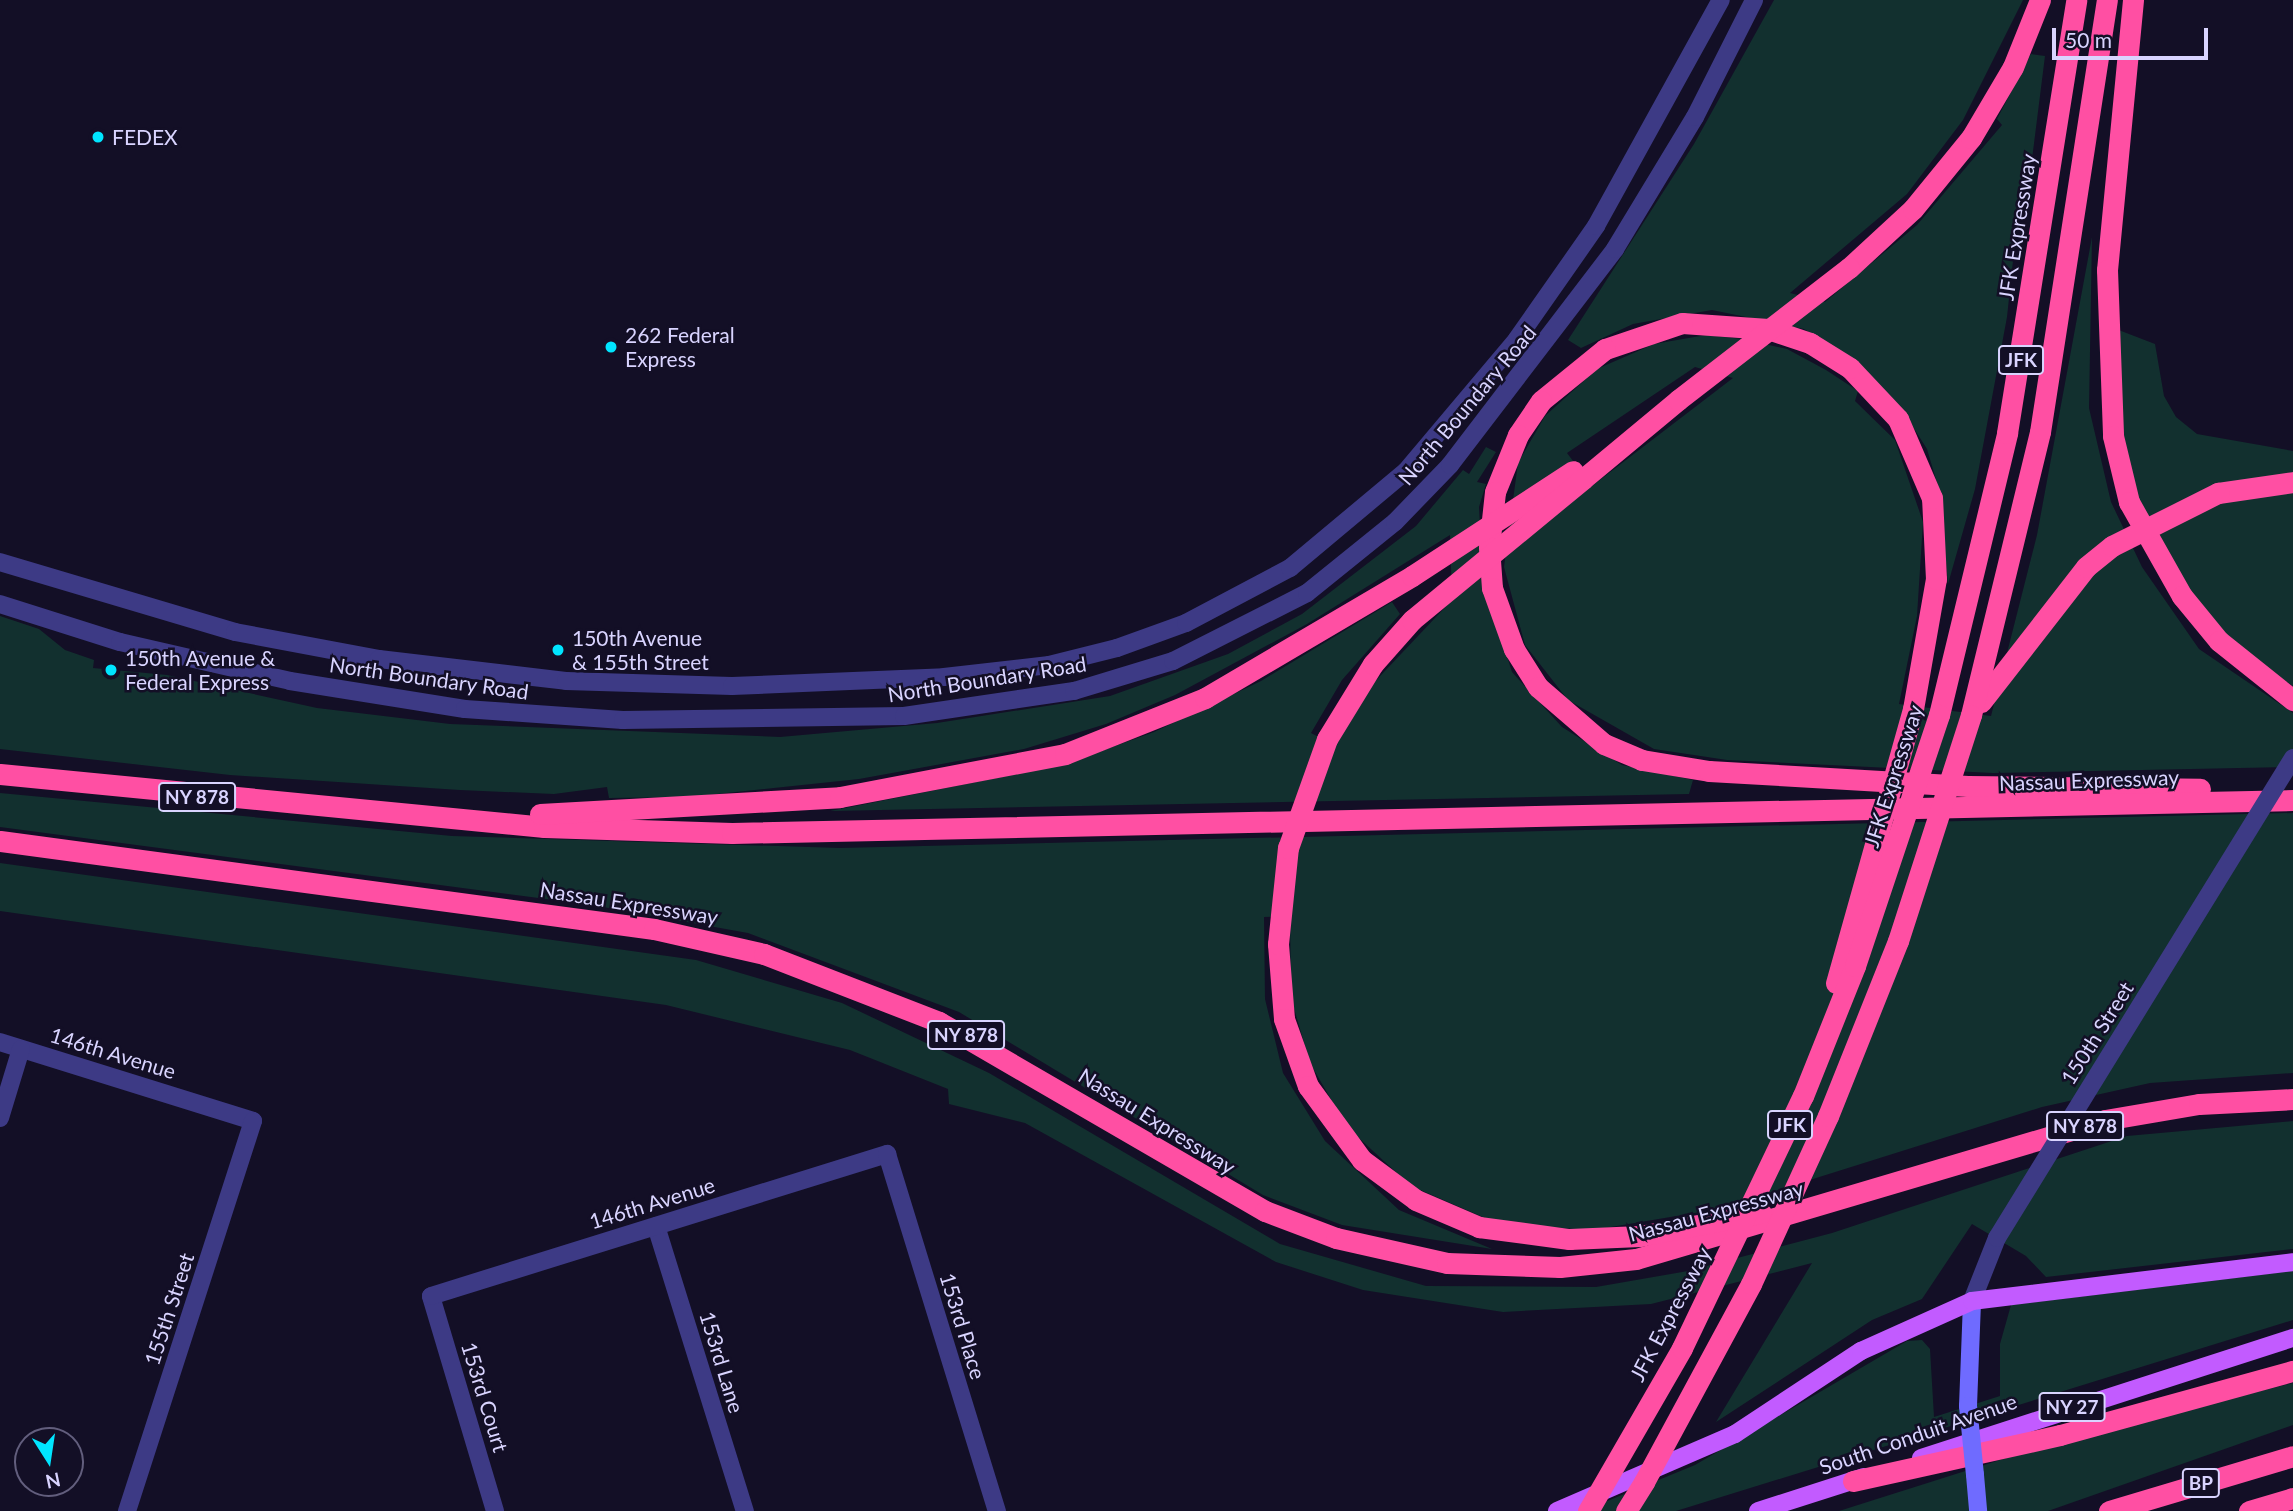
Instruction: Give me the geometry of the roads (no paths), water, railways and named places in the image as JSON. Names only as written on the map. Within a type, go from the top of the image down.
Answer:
[{"type":"highway","points":[[1890,1186],[1640,1236],[1535,1237],[1458,1220],[1378,1175],[1326,1118],[1288,1035],[1278,944],[1288,848],[1327,739],[1373,664],[1412,620],[1578,475],[1849,268],[1913,209],[1970,138],[2013,67],[2040,0]]},
{"type":"highway","name":"JFK Expressway","points":[[1588,1511],[1682,1348],[1803,1096],[1860,954],[1939,715],[2007,433],[2076,0]]},
{"type":"highway","name":"JFK","points":[[1626,1511],[1716,1351],[1814,1150],[1898,941],[1971,715],[2040,432],[2107,0]]},
{"type":"highway","points":[[2133,0],[2107,270],[2113,436],[2129,502],[2182,596],[2219,641],[2293,700]]},
{"type":"highway","points":[[1803,1096],[1913,709],[1936,579],[1933,498],[1899,419],[1850,368],[1810,343],[1768,328],[1682,323],[1605,349],[1541,401],[1518,435],[1495,492],[1489,547],[1492,588],[1514,649],[1538,687],[1604,744],[1642,760],[1709,771],[2293,793]]},
{"type":"highway","points":[[394,814],[744,807],[1007,768],[1095,744],[1178,712],[1412,576],[1578,475]]},
{"type":"highway","points":[[1971,715],[2086,567],[2112,546],[2218,493],[2293,482]]},
{"type":"highway","name":"Nassau Expressway","points":[[0,774],[394,814],[582,829],[846,834],[2293,800]]},
{"type":"highway","name":"Nassau Expressway","points":[[0,841],[654,929],[776,958],[871,991],[961,1033],[1265,1211],[1409,1256],[1522,1268],[1636,1259],[1890,1186],[2105,1120],[2199,1104],[2293,1099]]},
{"type":"highway","points":[[1853,1481],[2060,1435],[2293,1371]]},
{"type":"highway","name":"BP","points":[[2109,1511],[2293,1456]]},
{"type":"highway","name":"BP","points":[[2249,1511],[2293,1498]]},
{"type":"main road","points":[[1557,1511],[1724,1440],[1871,1346],[1972,1301],[2293,1262]]},
{"type":"main road","name":"150th Street","points":[[1972,1301],[1968,1406],[1978,1511]]},
{"type":"main road","name":"South Conduit Avenue","points":[[1758,1511],[2293,1338]]},
{"type":"street","name":"North Boundary Road","points":[[0,562],[235,632],[379,659],[566,681],[732,686],[933,677],[1028,668],[1116,649],[1198,618],[1290,568],[1406,471],[1511,348],[1596,226],[1721,0]]},
{"type":"street","name":"North Boundary Road","points":[[0,604],[120,642],[290,681],[417,703],[568,717],[744,722],[893,717],[1041,697],[1136,674],[1219,642],[1307,593],[1395,522],[1450,465],[1615,249],[1695,117],[1754,0]]},
{"type":"street","name":"150th Street","points":[[1972,1301],[1997,1238],[2293,758]]},
{"type":"street","name":"146th Avenue","points":[[0,1042],[253,1121]]},
{"type":"street","points":[[0,1118],[21,1049]]},
{"type":"street","name":"155th Street","points":[[127,1511],[253,1121]]},
{"type":"street","name":"146th Avenue","points":[[431,1296],[887,1154]]},
{"type":"street","name":"153rd Place","points":[[887,1154],[996,1511]]},
{"type":"street","name":"153rd Lane","points":[[656,1226],[745,1511]]},
{"type":"street","name":"153rd Court","points":[[431,1296],[495,1511]]},
{"type":"place","name":"FEDEX","points":[[98,137]]},
{"type":"place","name":"262 Federal Express","points":[[611,347]]},
{"type":"place","name":"150th Avenue & 155th Street","points":[[558,650]]},
{"type":"place","name":"150th Avenue & Federal Express","points":[[111,670]]}]
